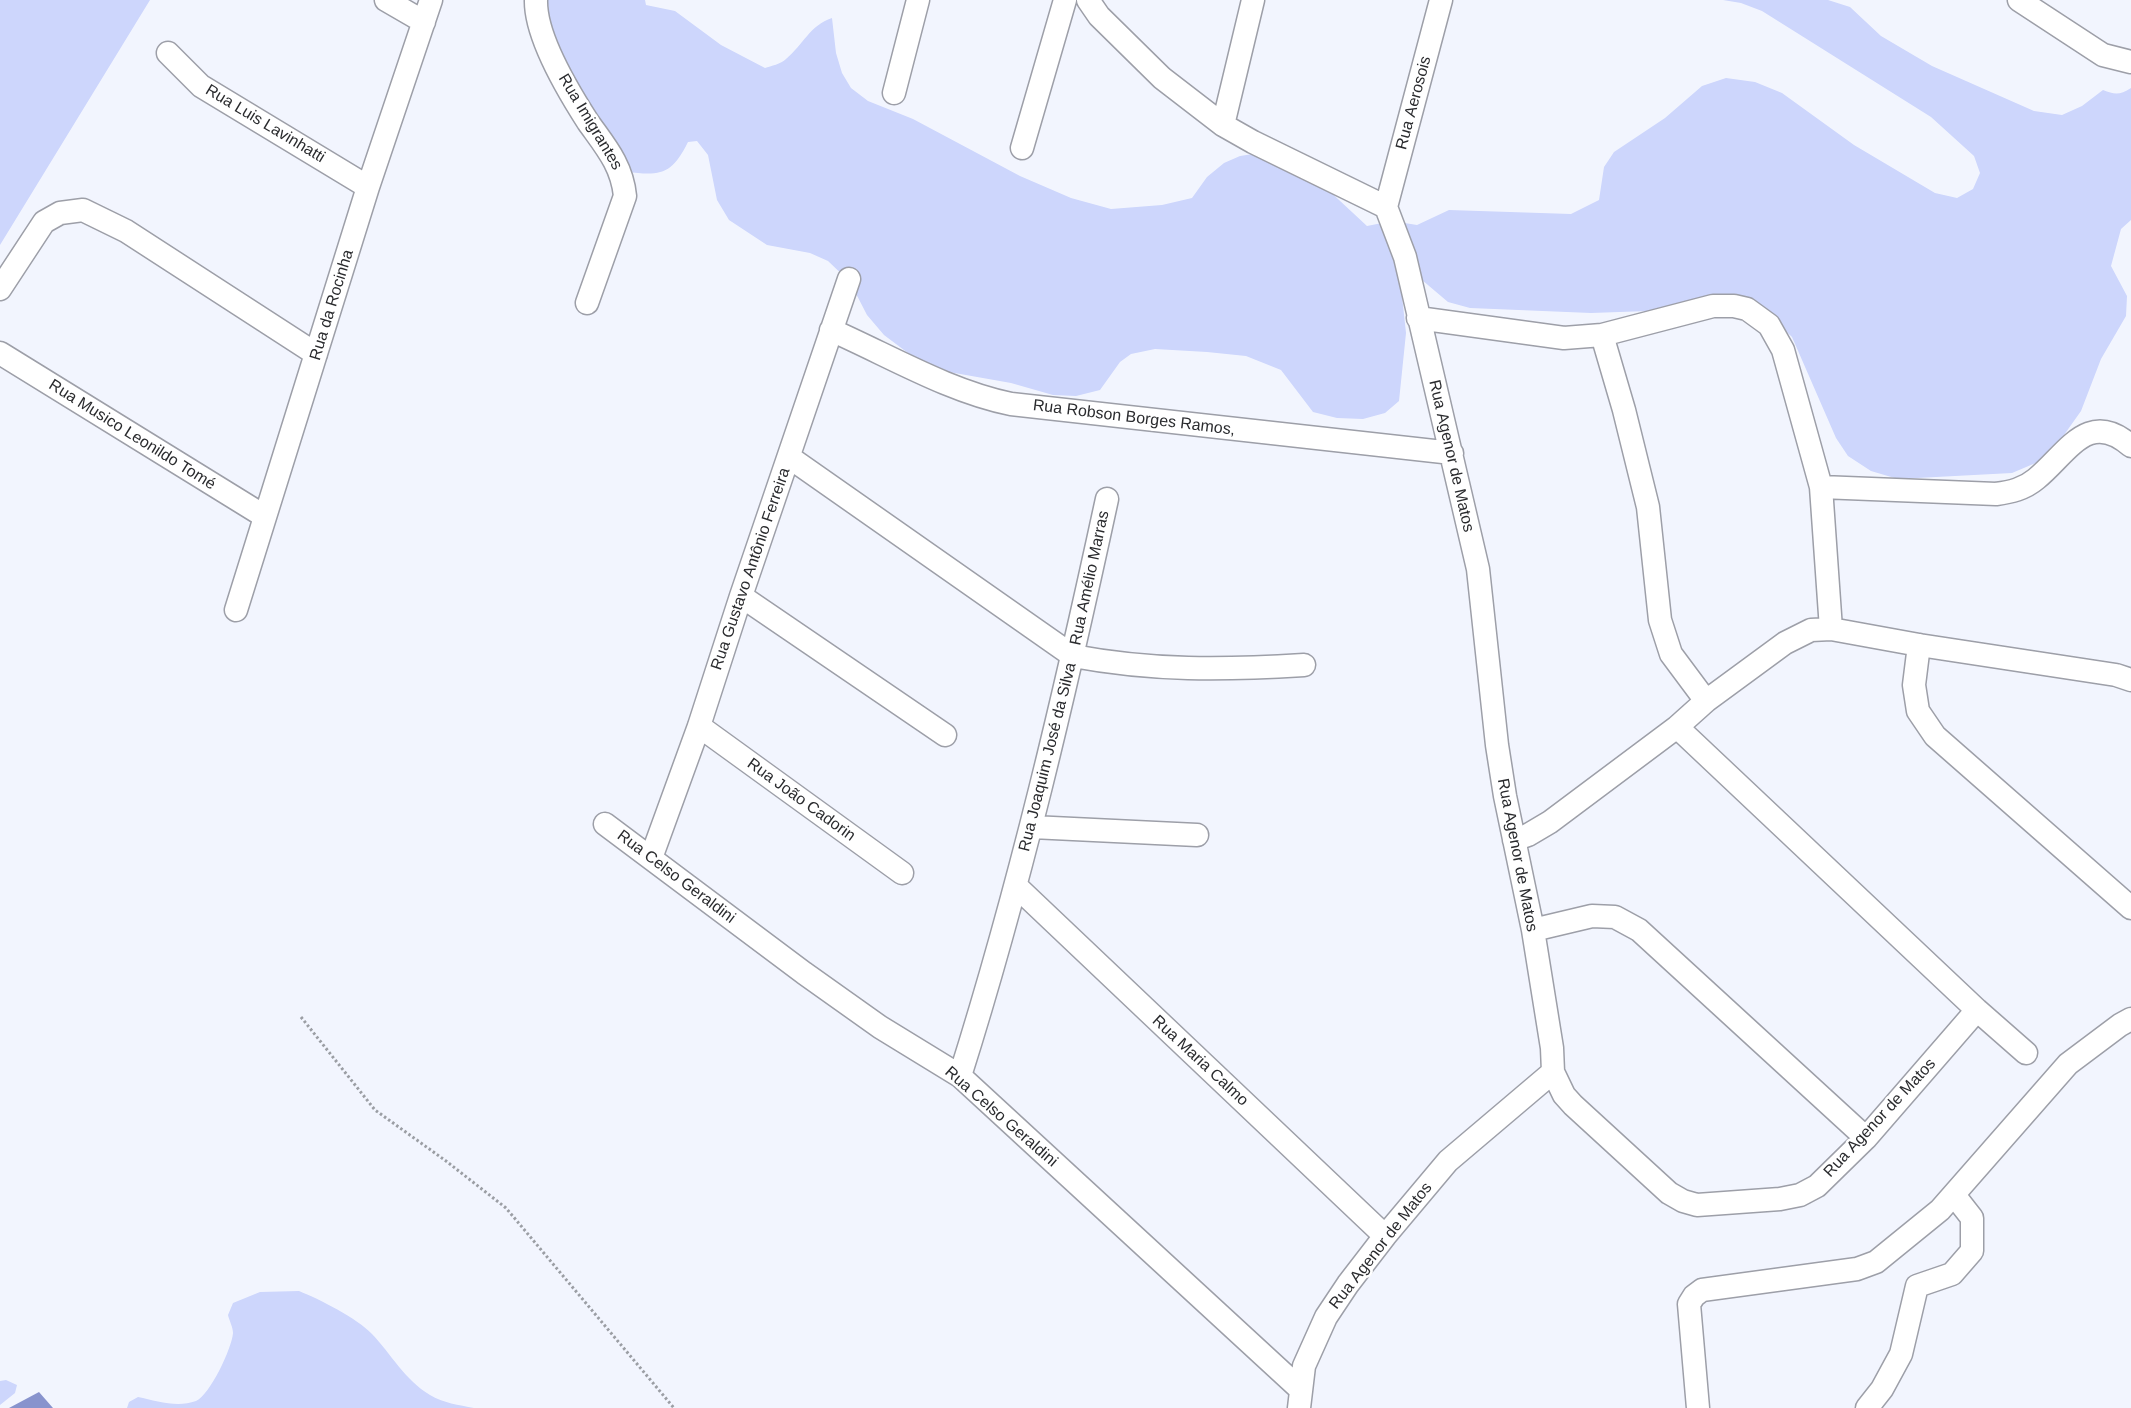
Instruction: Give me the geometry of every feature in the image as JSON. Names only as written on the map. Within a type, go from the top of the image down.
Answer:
[{"type":"street","points":[[386,0],[424,22]]},
{"type":"street","name":"Rua da Rocinha","points":[[236,610],[368,188],[431,0]]},
{"type":"street","name":"Rua Imigrantes","points":[[536,0],[535,11],[541,36],[577,105],[616,163],[624,180],[624,196],[588,303]]},
{"type":"street","points":[[894,93],[918,0]]},
{"type":"street","points":[[1022,148],[1065,0]]},
{"type":"street","points":[[1088,0],[1099,16],[1162,78],[1223,125],[1252,142],[1386,206]]},
{"type":"street","points":[[1223,125],[1253,0]]},
{"type":"street","name":"Rua Aerosois","points":[[1386,206],[1441,0]]},
{"type":"street","points":[[2019,0],[2103,54],[2131,62]]},
{"type":"street","name":"Rua Luis Lavinhatti","points":[[168,54],[202,86],[368,188]]},
{"type":"street","name":"Rua Agenor de Matos","points":[[1386,206],[1405,257],[1478,569],[1497,745],[1533,930],[1552,1048],[1554,1072],[1564,1095],[1580,1112],[1669,1193],[1683,1201],[1698,1205],[1780,1199],[1800,1195],[1817,1186],[1866,1138],[1977,1010]]},
{"type":"street","points":[[0,289],[44,222],[60,213],[83,210],[126,231],[316,354]]},
{"type":"street","name":"Rua Gustavo Antônio Ferreira","points":[[651,858],[699,726],[741,596],[849,279]]},
{"type":"street","points":[[1418,318],[1564,338],[1602,335],[1713,306],[1734,306],[1754,314],[1769,325],[1783,350],[1821,487],[1831,629]]},
{"type":"street","name":"Rua Robson Borges Ramos,","points":[[831,330],[955,388],[983,398],[1011,404],[1452,453]]},
{"type":"street","points":[[1602,335],[1631,436],[1648,508],[1660,620],[1671,654],[1706,701]]},
{"type":"street","name":"Rua Musico Leonildo Tomé","points":[[0,353],[264,516]]},
{"type":"street","points":[[1821,487],[1996,494],[2018,490],[2035,480],[2070,446],[2088,433],[2114,433],[2131,446]]},
{"type":"street","name":"Rua Joaquim José da Silva","points":[[789,457],[1073,656],[1032,827],[960,1076]]},
{"type":"street","name":"Rua Amélio Marras","points":[[1073,656],[1107,499]]},
{"type":"street","points":[[741,596],[945,735]]},
{"type":"street","points":[[1514,840],[1528,835],[1550,822],[1677,727],[1706,701],[1785,643],[1811,630],[1831,629],[1919,645],[2107,673],[2131,680]]},
{"type":"street","points":[[1919,645],[1914,685],[1918,711],[1935,736],[2131,908]]},
{"type":"street","points":[[1073,656],[1109,663],[1169,669],[1231,670],[1304,665]]},
{"type":"street","name":"Rua João Cadorin","points":[[699,726],[902,873]]},
{"type":"street","points":[[1677,727],[1977,1010],[2026,1053]]},
{"type":"street","name":"Rua Celso Geraldini","points":[[605,824],[804,973],[873,1021],[960,1076],[1299,1398]]},
{"type":"street","points":[[1032,827],[1197,835]]},
{"type":"street","name":"Rua Maria Calmo","points":[[1016,886],[1385,1236]]},
{"type":"street","points":[[1533,930],[1592,916],[1615,917],[1639,930],[1866,1138]]},
{"type":"street","points":[[1698,1408],[1689,1304],[1694,1296],[1702,1290],[1857,1269],[1876,1262],[1940,1210],[2068,1064],[2131,1019]]},
{"type":"street","name":"Rua Agenor de Matos","points":[[1299,1398],[1304,1366],[1326,1317],[1385,1236],[1448,1161],[1554,1072]]},
{"type":"street","points":[[1867,1408],[1882,1389],[1901,1354],[1917,1286],[1952,1274],[1972,1251],[1972,1218],[1954,1195]]},
{"type":"path","points":[[301,1017],[375,1110],[446,1161],[506,1208],[674,1408]]},
{"type":"shaded area","points":[[0,0],[150,0],[0,245]]},
{"type":"shaded area","points":[[548,0],[645,0],[646,5],[675,11],[721,45],[765,68],[784,61],[812,30],[824,21],[832,18],[836,53],[842,73],[851,88],[868,101],[913,119],[1020,176],[1071,198],[1111,209],[1162,205],[1192,198],[1207,177],[1224,163],[1240,156],[1253,154],[1288,162],[1310,173],[1367,226],[1392,221],[1417,225],[1449,210],[1571,214],[1599,200],[1604,167],[1614,152],[1665,118],[1702,86],[1726,78],[1755,82],[1782,93],[1854,145],[1935,193],[1957,198],[1973,189],[1980,173],[1974,156],[1931,117],[1762,11],[1741,3],[1723,0],[1828,0],[1850,7],[1881,36],[1932,66],[2034,111],[2062,115],[2082,106],[2103,90],[2117,94],[2131,88],[2131,220],[2121,229],[2111,266],[2127,296],[2126,316],[2101,359],[2081,411],[2059,442],[2038,462],[2012,473],[1898,479],[1871,471],[1848,456],[1836,438],[1792,337],[1758,305],[1702,299],[1648,311],[1591,313],[1470,308],[1448,302],[1422,280],[1406,284],[1402,296],[1406,333],[1399,401],[1385,413],[1363,419],[1337,418],[1313,412],[1281,370],[1246,356],[1207,352],[1155,349],[1131,354],[1120,362],[1100,390],[1076,396],[1053,395],[1011,383],[949,372],[916,359],[884,335],[867,315],[850,282],[828,261],[810,253],[767,245],[729,220],[717,200],[708,155],[697,141],[688,142],[677,161],[665,170],[649,174],[627,172],[565,70],[549,28]]},
{"type":"shaded area","points":[[299,1291],[337,1310],[365,1328],[421,1389],[435,1398],[446,1402],[474,1408],[127,1408],[129,1402],[138,1397],[182,1404],[196,1401],[202,1397],[214,1381],[232,1340],[233,1333],[228,1315],[233,1303],[260,1292]]},
{"type":"shaded area","points":[[6,1380],[17,1385],[15,1393],[0,1405],[0,1381]]},
{"type":"shaded area","points":[[39,1392],[53,1408],[9,1408]]}]
